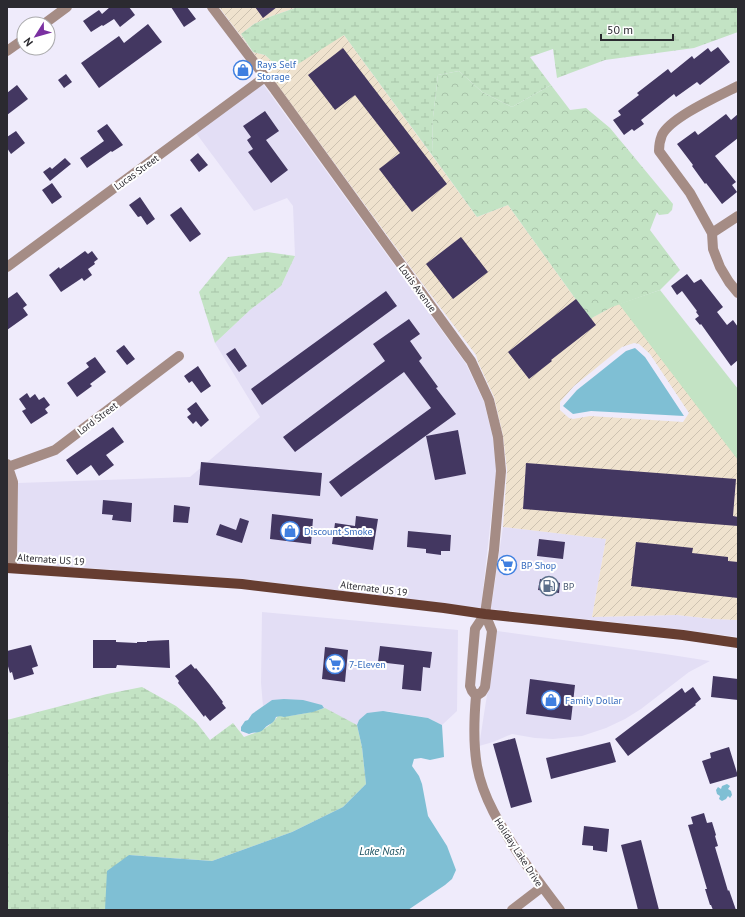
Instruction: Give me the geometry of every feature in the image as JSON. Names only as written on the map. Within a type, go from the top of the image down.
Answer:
[{"type":"main road","name":"Alternate US 19","points":[[10,568],[242,584],[485,614],[683,635],[738,643]]},
{"type":"street","points":[[55,16],[67,7]]},
{"type":"street","name":"Louis Avenue","points":[[212,7],[265,77],[471,361],[489,400],[498,437],[501,471],[494,550],[485,614]]},
{"type":"street","points":[[7,51],[16,45]]},
{"type":"street","name":"Lucas Street","points":[[7,267],[265,77]]},
{"type":"street","points":[[738,86],[699,106],[668,127],[661,138],[659,151],[690,193],[712,233],[713,248],[720,267],[738,293]]},
{"type":"street","points":[[712,233],[738,216]]},
{"type":"street","name":"Lord Street","points":[[8,466],[55,450],[179,356]]},
{"type":"street","points":[[8,466],[13,482],[10,568]]},
{"type":"street","name":"Holiday Lake Drive","points":[[485,614],[475,630],[470,686],[476,696],[474,740],[477,766],[482,788],[506,835],[560,910]]},
{"type":"street","name":"Holiday Lake Drive","points":[[476,696],[482,692],[485,687],[492,631],[485,614]]},
{"type":"street","points":[[512,910],[542,887]]},
{"type":"shaded area","points":[[219,7],[298,7],[254,24],[241,34],[253,52],[265,55],[276,65],[344,35],[477,217],[508,205],[590,319],[620,302],[738,459],[738,620],[677,615],[592,617],[606,539],[503,527],[507,470],[503,435],[494,397],[476,355]],"holes":[[[634,343],[639,344],[650,354],[689,413],[683,422],[590,416],[573,419],[569,418],[560,410],[560,402],[574,386],[622,347]]]},
{"type":"shaded area","points":[[260,80],[466,364],[484,402],[493,438],[496,472],[481,608],[244,579],[18,563],[18,483],[190,477],[260,417],[215,343],[250,310],[281,286],[295,256],[293,206],[287,198],[254,211],[193,129]]},
{"type":"shaded area","points":[[503,527],[606,539],[592,617],[677,615],[738,620],[738,637],[491,609]]},
{"type":"shaded area","points":[[262,612],[458,630],[457,711],[442,725],[428,718],[387,711],[359,720],[357,725],[314,704],[272,700],[263,706],[261,683]]},
{"type":"shaded area","points":[[497,631],[710,661],[689,672],[641,709],[606,728],[582,736],[553,739],[512,734],[479,746]]},
{"type":"green space","points":[[298,7],[738,7],[738,32],[694,48],[605,60],[557,78],[553,49],[530,57],[551,85],[512,107],[482,92],[459,71],[438,75],[433,117],[432,155],[344,35],[290,69],[276,65],[265,55],[253,52],[241,34],[254,24]]},
{"type":"green space","points":[[459,71],[482,92],[512,107],[551,85],[570,110],[586,108],[610,128],[673,204],[672,210],[668,214],[659,215],[657,212],[650,230],[680,270],[660,290],[612,307],[590,319],[508,205],[477,217],[432,155],[433,117],[438,75]]},
{"type":"green space","points":[[267,252],[295,256],[281,286],[250,310],[215,343],[199,292],[228,257]]},
{"type":"green space","points":[[660,290],[738,389],[738,460],[619,304]]},
{"type":"green space","points":[[142,687],[176,706],[196,722],[210,740],[233,723],[244,737],[267,727],[278,716],[308,713],[325,708],[357,725],[362,747],[366,784],[343,807],[292,832],[212,861],[129,855],[105,910],[7,910],[7,720],[107,694]]},
{"type":"water","points":[[635,348],[645,357],[684,416],[591,411],[573,414],[563,406],[577,390],[626,351]]},
{"type":"water","points":[[272,700],[303,700],[322,705],[324,708],[313,712],[276,717],[273,722],[259,732],[249,734],[241,731],[241,727],[252,714]]},
{"type":"water","name":"Lake Nash","points":[[383,711],[428,718],[442,725],[444,757],[430,760],[421,758],[414,759],[412,766],[419,776],[422,784],[428,816],[447,846],[456,870],[452,879],[445,885],[408,910],[105,910],[107,871],[129,855],[212,861],[292,832],[343,807],[366,784],[362,747],[357,725],[359,720],[367,713]]},
{"type":"water","points":[[727,784],[730,786],[728,789],[731,791],[732,795],[730,798],[728,796],[722,801],[719,799],[720,796],[717,794],[716,790],[718,787],[721,789],[722,786]]},
{"type":"building","points":[[110,7],[129,7],[135,15],[120,27],[114,19],[91,32],[83,21],[99,10],[102,14]]},
{"type":"building","points":[[171,7],[187,7],[196,19],[184,27]]},
{"type":"building","points":[[255,7],[277,7],[263,18]]},
{"type":"building","points":[[148,24],[162,42],[99,88],[81,63],[119,36],[124,43]]},
{"type":"building","points":[[718,47],[730,62],[700,85],[697,82],[676,97],[674,94],[641,120],[644,124],[634,131],[632,129],[624,135],[613,120],[621,115],[618,111],[639,95],[637,93],[668,69],[671,73],[692,56],[694,59],[708,48],[711,52]]},
{"type":"building","points":[[343,48],[447,184],[412,212],[379,169],[400,153],[355,95],[335,110],[308,75]]},
{"type":"building","points":[[66,74],[72,82],[64,88],[58,80]]},
{"type":"building","points":[[17,85],[28,99],[7,115],[7,93]]},
{"type":"building","points":[[265,111],[279,131],[266,140],[288,170],[271,183],[248,152],[253,149],[247,140],[251,137],[243,126]]},
{"type":"building","points":[[726,114],[731,120],[738,114],[738,138],[715,156],[736,182],[732,185],[737,192],[722,204],[706,183],[705,184],[677,144],[695,131],[698,135]]},
{"type":"building","points":[[107,124],[123,145],[112,152],[111,151],[87,168],[80,158],[104,141],[97,131]]},
{"type":"building","points":[[16,131],[25,143],[11,154],[7,148],[7,137]]},
{"type":"building","points":[[198,153],[208,165],[199,172],[190,160]]},
{"type":"building","points":[[65,158],[71,164],[50,181],[43,172],[50,167],[52,169]]},
{"type":"building","points":[[52,183],[62,197],[52,204],[42,190]]},
{"type":"building","points":[[140,197],[155,219],[147,225],[141,216],[138,217],[129,205]]},
{"type":"building","points":[[181,207],[201,234],[190,242],[170,215]]},
{"type":"building","points":[[461,237],[488,272],[453,299],[426,264]]},
{"type":"building","points":[[85,251],[88,254],[92,251],[98,259],[94,262],[95,264],[88,269],[92,275],[84,281],[82,278],[61,292],[49,275]]},
{"type":"building","points":[[687,274],[694,283],[701,279],[723,307],[717,312],[727,325],[733,320],[738,327],[738,360],[731,366],[701,324],[700,325],[695,319],[699,316],[696,312],[697,311],[682,291],[677,295],[671,286]]},
{"type":"building","points":[[386,291],[397,306],[262,405],[251,389]]},
{"type":"building","points":[[17,292],[27,305],[23,308],[28,315],[7,330],[7,299]]},
{"type":"building","points":[[576,299],[596,325],[529,379],[508,352]]},
{"type":"building","points":[[409,319],[420,334],[410,341],[422,358],[419,361],[438,387],[436,388],[456,414],[341,497],[329,482],[431,408],[404,372],[295,452],[283,437],[385,361],[373,344]]},
{"type":"building","points":[[124,345],[135,359],[127,365],[116,351]]},
{"type":"building","points":[[235,348],[247,366],[239,372],[226,354]]},
{"type":"building","points":[[95,357],[106,372],[90,384],[92,386],[77,397],[67,383],[89,367],[86,363]]},
{"type":"building","points":[[198,366],[211,386],[201,393],[192,381],[189,383],[184,376]]},
{"type":"building","points":[[27,393],[30,398],[35,394],[39,400],[44,397],[50,405],[45,409],[48,413],[31,424],[22,411],[26,409],[19,399]]},
{"type":"building","points":[[196,402],[209,420],[201,427],[196,421],[193,424],[187,417],[191,414],[187,409]]},
{"type":"building","points":[[113,427],[124,442],[106,455],[114,465],[99,476],[91,465],[77,475],[66,460]]},
{"type":"building","points":[[458,430],[466,474],[435,480],[426,436]]},
{"type":"building","points":[[201,462],[322,473],[320,496],[199,485]]},
{"type":"building","points":[[526,463],[736,479],[733,516],[738,517],[738,526],[523,509]]},
{"type":"building","points":[[103,500],[132,503],[131,522],[112,520],[113,515],[102,514]]},
{"type":"building","points":[[174,505],[190,507],[188,523],[173,522]]},
{"type":"building","points":[[272,514],[313,519],[311,544],[270,539]]},
{"type":"building","points":[[356,516],[378,519],[373,550],[332,544],[335,523],[355,526]]},
{"type":"building","points":[[240,518],[249,521],[242,543],[216,535],[220,524],[236,530]]},
{"type":"building","points":[[408,531],[451,535],[450,551],[441,551],[441,555],[426,553],[426,549],[407,547]]},
{"type":"building","points":[[539,539],[565,542],[563,559],[537,556]]},
{"type":"building","points":[[636,542],[693,548],[692,553],[728,557],[728,561],[738,562],[738,598],[631,586]]},
{"type":"building","name":"BP","points":[[540,579],[560,583],[559,593],[538,590]]},
{"type":"building","points":[[93,640],[116,640],[116,642],[137,643],[169,640],[170,668],[117,665],[116,668],[93,668]]},
{"type":"building","points":[[31,645],[38,666],[32,668],[34,674],[14,680],[7,663],[7,651]]},
{"type":"building","name":"7-Eleven","points":[[380,646],[432,652],[430,668],[423,667],[421,691],[402,689],[404,665],[378,662]]},
{"type":"building","name":"7-Eleven","points":[[325,647],[348,650],[345,682],[322,679]]},
{"type":"building","points":[[191,664],[210,685],[226,708],[210,721],[205,715],[204,717],[178,683],[179,681],[175,676]]},
{"type":"building","points":[[713,676],[738,679],[738,700],[711,697]]},
{"type":"building","name":"Family Dollar","points":[[530,679],[575,685],[571,720],[526,714]]},
{"type":"building","points":[[693,687],[701,699],[695,704],[696,705],[628,756],[615,739],[682,688],[685,693]]},
{"type":"building","points":[[515,738],[532,802],[511,808],[493,744]]},
{"type":"building","points":[[610,742],[616,762],[551,779],[546,758]]},
{"type":"building","points":[[729,747],[738,776],[710,784],[702,761],[711,758],[710,753]]},
{"type":"building","points":[[704,813],[707,823],[712,822],[718,846],[715,847],[728,891],[729,890],[736,910],[713,910],[710,905],[705,889],[707,889],[688,825],[693,824],[691,817]]},
{"type":"building","points":[[584,826],[609,829],[607,852],[593,850],[593,846],[582,845]]},
{"type":"building","points":[[641,840],[659,910],[638,910],[621,845]]},
{"type":"place","name":"Rays Self Storage","points":[[243,70]]},
{"type":"place","name":"Discount Smoke","points":[[290,531]]},
{"type":"place","name":"BP Shop","points":[[507,565]]},
{"type":"place","name":"BP","points":[[549,586]]},
{"type":"place","name":"7-Eleven","points":[[335,664]]},
{"type":"place","name":"Family Dollar","points":[[551,700]]}]
